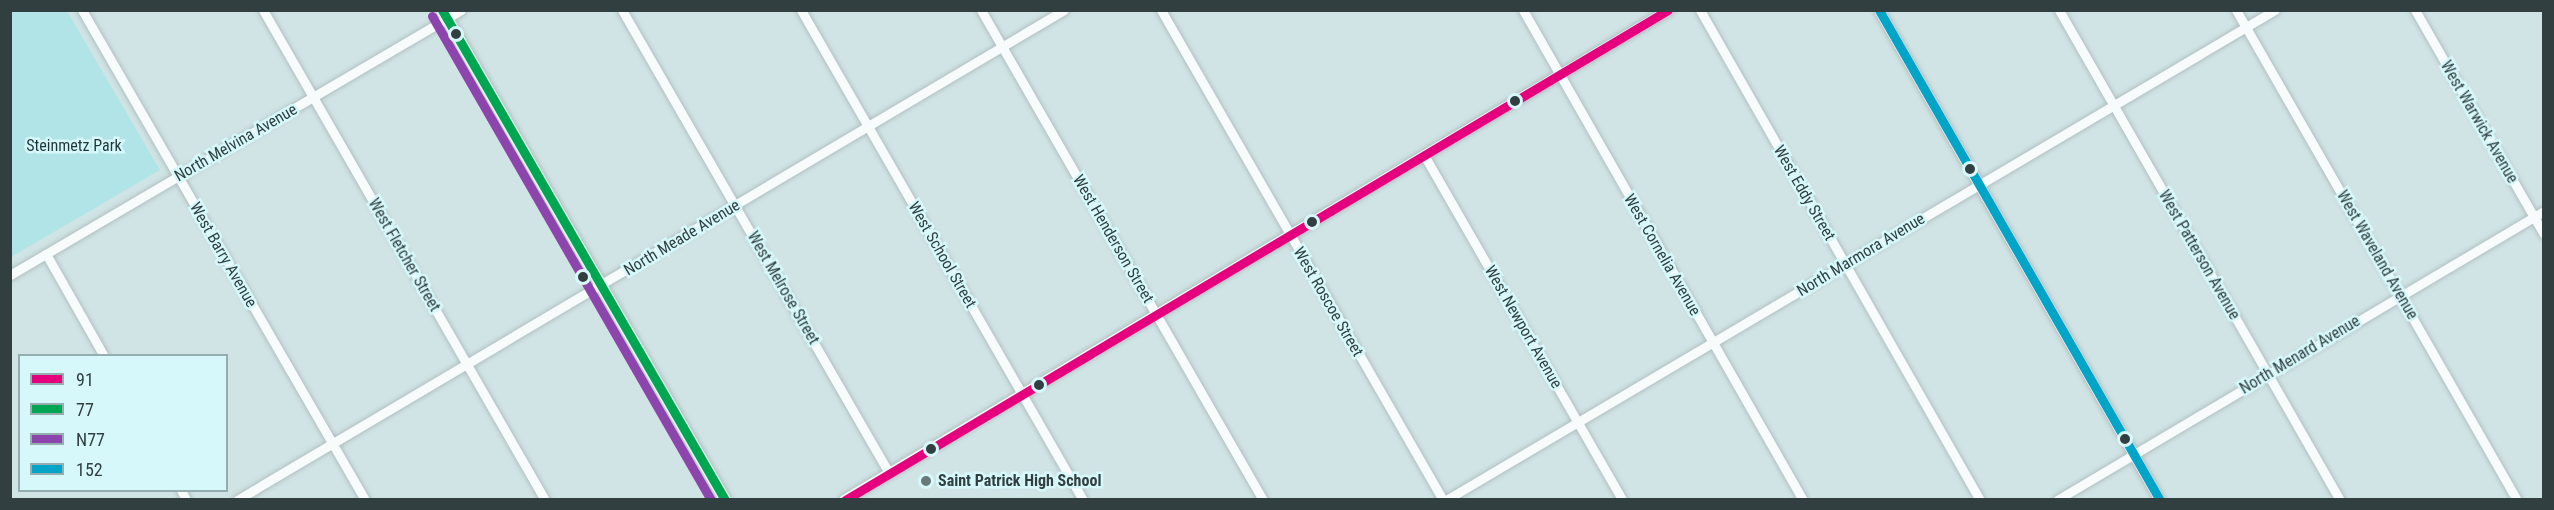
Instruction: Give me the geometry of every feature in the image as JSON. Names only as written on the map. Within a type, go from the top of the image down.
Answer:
[{"type":"main road","points":[[444,15],[725,500]]},
{"type":"street","name":"West Barry Avenue","points":[[82,10],[365,500]]},
{"type":"street","name":"West Fletcher Street","points":[[262,10],[544,500]]},
{"type":"street","name":"North Melvina Avenue","points":[[10,275],[313,98],[444,15],[461,10]]},
{"type":"street","name":"West Melrose Street","points":[[622,10],[889,473]]},
{"type":"street","name":"West School Street","points":[[801,10],[1083,500]]},
{"type":"street","name":"West Henderson Street","points":[[981,10],[1263,500]]},
{"type":"street","name":"North Meade Avenue","points":[[237,500],[1064,10]]},
{"type":"street","name":"West Roscoe Street","points":[[1161,10],[1445,500]]},
{"type":"street","name":"West Cornelia Avenue","points":[[1522,10],[1803,500]]},
{"type":"street","points":[[844,500],[1669,10]]},
{"type":"street","name":"West Eddy Street","points":[[1700,10],[1980,500]]},
{"type":"street","points":[[1879,10],[2160,500]]},
{"type":"street","name":"West Patterson Avenue","points":[[2059,10],[2340,500]]},
{"type":"street","name":"West Waveland Avenue","points":[[2236,10],[2517,500]]},
{"type":"street","name":"North Marmora Avenue","points":[[1445,500],[2275,10]]},
{"type":"street","name":"West Warwick Avenue","points":[[2415,10],[2544,234]]},
{"type":"street","name":"West Newport Avenue","points":[[1424,155],[1622,500]]},
{"type":"street","name":"North Menard Avenue","points":[[2056,500],[2544,211]]},
{"type":"street","points":[[46,254],[103,354]]},
{"type":"green space","name":"Steinmetz Park","points":[[10,11],[67,11],[160,170],[11,257]]},
{"type":"transit line","name":"77","points":[[442,10],[725,500]]},
{"type":"transit line","name":"91","points":[[845,500],[1668,10]]},
{"type":"transit line","name":"152","points":[[1879,10],[2160,500]]},
{"type":"transit line","name":"N77","points":[[432,16],[711,500]]},
{"type":"place","name":"Saint Patrick High School","points":[[926,481]]}]
